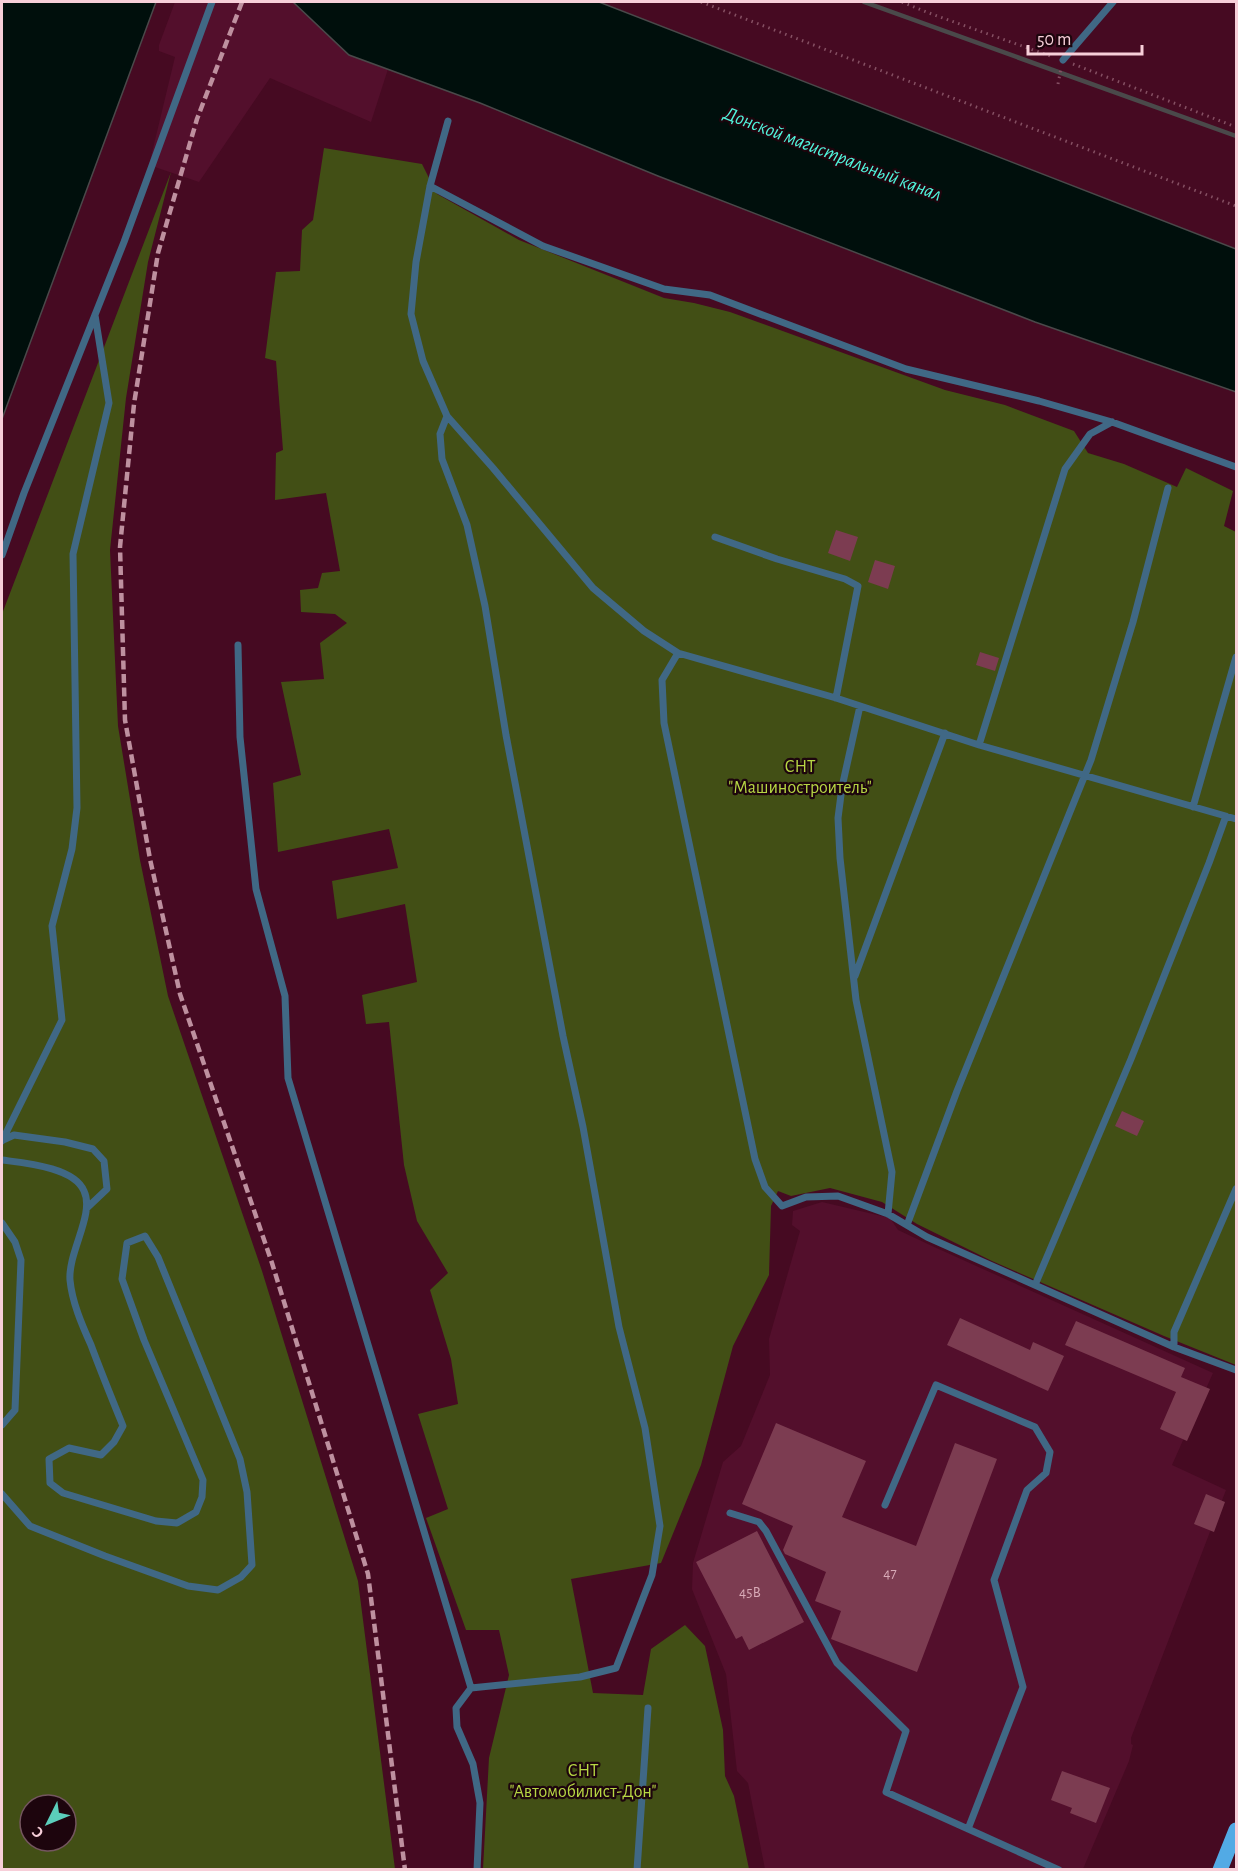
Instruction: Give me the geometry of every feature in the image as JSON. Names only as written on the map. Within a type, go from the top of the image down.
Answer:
[{"type":"main road","points":[[1220,1869],[1236,1830]]},
{"type":"lane","points":[[2,555],[124,242],[212,2]]},
{"type":"lane","points":[[1063,60],[1113,2]]},
{"type":"lane","points":[[448,121],[430,186],[416,262],[411,314],[423,361],[447,416],[593,588],[644,631],[678,653],[836,698],[979,745],[1236,819]]},
{"type":"lane","points":[[430,186],[543,246],[664,290],[710,295],[906,369],[1039,401],[1112,422],[1236,467]]},
{"type":"lane","points":[[2,1142],[62,1020],[52,926],[72,849],[77,808],[73,554],[109,403],[95,315]]},
{"type":"lane","points":[[447,416],[440,434],[442,459],[467,525],[485,606],[562,1036],[583,1128],[619,1327],[645,1428],[660,1526],[652,1575],[616,1668],[579,1677],[471,1688],[456,1708],[457,1727],[473,1764],[480,1803],[477,1869]]},
{"type":"lane","points":[[979,745],[1065,469],[1090,434],[1112,422]]},
{"type":"lane","points":[[907,1225],[957,1091],[1091,760],[1133,622],[1168,488]]},
{"type":"lane","points":[[716,537],[777,559],[845,579],[858,586],[836,698]]},
{"type":"lane","points":[[238,645],[240,737],[256,889],[285,996],[288,1078],[471,1688]]},
{"type":"lane","points":[[678,653],[662,680],[664,723],[752,1148],[765,1187],[782,1206],[806,1197],[838,1196],[888,1214],[927,1238],[1174,1347],[1236,1370]]},
{"type":"lane","points":[[1193,807],[1236,657]]},
{"type":"lane","points":[[860,706],[842,787],[838,818],[840,858],[856,1000],[892,1172],[888,1214]]},
{"type":"lane","points":[[854,977],[945,734]]},
{"type":"lane","points":[[1035,1285],[1131,1059],[1226,816]]},
{"type":"lane","points":[[2,1142],[14,1135],[65,1142],[93,1149],[104,1161],[107,1189],[88,1207],[74,1248],[70,1279],[80,1319],[123,1426],[114,1442],[101,1455],[69,1448],[49,1459],[50,1483],[63,1492],[156,1521],[177,1523],[196,1512],[202,1497],[203,1480],[144,1340],[122,1279],[127,1243],[145,1236],[158,1257],[240,1459],[247,1492],[252,1565],[241,1577],[218,1590],[188,1586],[30,1526],[2,1494]]},
{"type":"lane","points":[[2,1161],[37,1165],[69,1176],[84,1190],[88,1207]]},
{"type":"lane","points":[[1174,1347],[1174,1332],[1236,1189]]},
{"type":"lane","points":[[2,1223],[15,1242],[21,1260],[15,1410],[2,1425]]},
{"type":"lane","points":[[885,1505],[936,1385],[1035,1427],[1050,1452],[1046,1473],[1028,1490],[994,1580],[1023,1687],[968,1829]]},
{"type":"lane","points":[[730,1514],[759,1522],[837,1663],[906,1731],[886,1792],[1059,1869]]},
{"type":"lane","points":[[637,1869],[648,1708]]},
{"type":"path","points":[[701,2],[1236,206]]},
{"type":"path","points":[[1058,84],[1063,60]]},
{"type":"shaded area","points":[[175,2],[293,2],[349,55],[388,69],[371,122],[270,78],[199,182],[149,165],[175,57],[159,51],[159,45]]},
{"type":"shaded area","points":[[822,1202],[890,1218],[898,1230],[1213,1373],[1172,1465],[1226,1490],[1131,1738],[1133,1745],[1129,1761],[1083,1869],[765,1869],[748,1783],[737,1771],[726,1674],[692,1589],[693,1563],[723,1462],[741,1446],[770,1375],[769,1339],[800,1231],[792,1225],[793,1211]]},
{"type":"green space","name":"СНТ \"Машиностроитель\"","points":[[324,148],[422,164],[437,194],[519,240],[664,298],[730,312],[945,390],[1005,405],[1074,431],[1088,453],[1124,464],[1177,487],[1186,468],[1233,491],[1224,526],[1236,532],[1236,1365],[992,1261],[917,1224],[882,1202],[830,1188],[791,1196],[778,1191],[771,1206],[769,1275],[733,1346],[701,1465],[661,1563],[571,1579],[593,1693],[643,1695],[651,1649],[685,1625],[705,1646],[723,1730],[725,1776],[734,1796],[749,1869],[483,1869],[489,1758],[509,1675],[499,1630],[466,1630],[426,1518],[448,1509],[418,1414],[458,1404],[451,1359],[430,1290],[448,1273],[417,1221],[404,1165],[389,1022],[366,1024],[362,995],[417,982],[405,904],[337,919],[332,881],[398,868],[389,829],[278,852],[273,783],[301,775],[281,682],[324,679],[320,643],[347,623],[335,614],[301,612],[300,590],[318,588],[322,573],[340,571],[326,493],[275,500],[276,453],[283,450],[276,361],[265,358],[276,272],[300,271],[302,230],[313,220]]},
{"type":"green space","points":[[171,172],[148,262],[126,398],[110,550],[118,726],[140,860],[168,996],[262,1271],[358,1581],[395,1869],[2,1869],[2,614]]},
{"type":"water","points":[[2,2],[156,2],[2,419]]},
{"type":"water","name":"Донской магистральный канал","points":[[293,2],[599,2],[1236,249],[1236,392],[1035,322],[658,176],[480,103],[349,55]]},
{"type":"building","points":[[836,530],[858,537],[850,561],[828,553]]},
{"type":"building","points":[[875,560],[895,566],[888,589],[868,582]]},
{"type":"building","points":[[980,652],[999,658],[995,671],[976,665]]},
{"type":"building","points":[[1122,1111],[1144,1121],[1137,1136],[1115,1126]]},
{"type":"building","points":[[960,1318],[1030,1350],[1033,1342],[1064,1356],[1048,1391],[947,1345]]},
{"type":"building","points":[[1076,1321],[1185,1368],[1181,1377],[1210,1389],[1187,1441],[1160,1429],[1176,1392],[1065,1345]]},
{"type":"building","points":[[776,1423],[866,1461],[842,1517],[916,1546],[955,1443],[997,1459],[917,1672],[831,1639],[841,1611],[815,1601],[826,1572],[785,1554],[783,1550],[793,1526],[742,1504]]},
{"type":"building","points":[[1206,1494],[1225,1502],[1214,1532],[1194,1524]]},
{"type":"building","points":[[757,1531],[804,1622],[749,1650],[742,1636],[736,1639],[696,1562]]},
{"type":"building","points":[[1062,1771],[1110,1788],[1096,1823],[1070,1813],[1072,1808],[1051,1800]]},
{"type":"waterway","points":[[864,2],[1236,136]]},
{"type":"railway","points":[[242,2],[197,119],[158,253],[134,404],[120,547],[125,720],[150,859],[180,994],[272,1263],[368,1574],[405,1870]]},
{"type":"park label","name":"СНТ \"Автомобилист-Дон\"","points":[[583,1780]]}]
